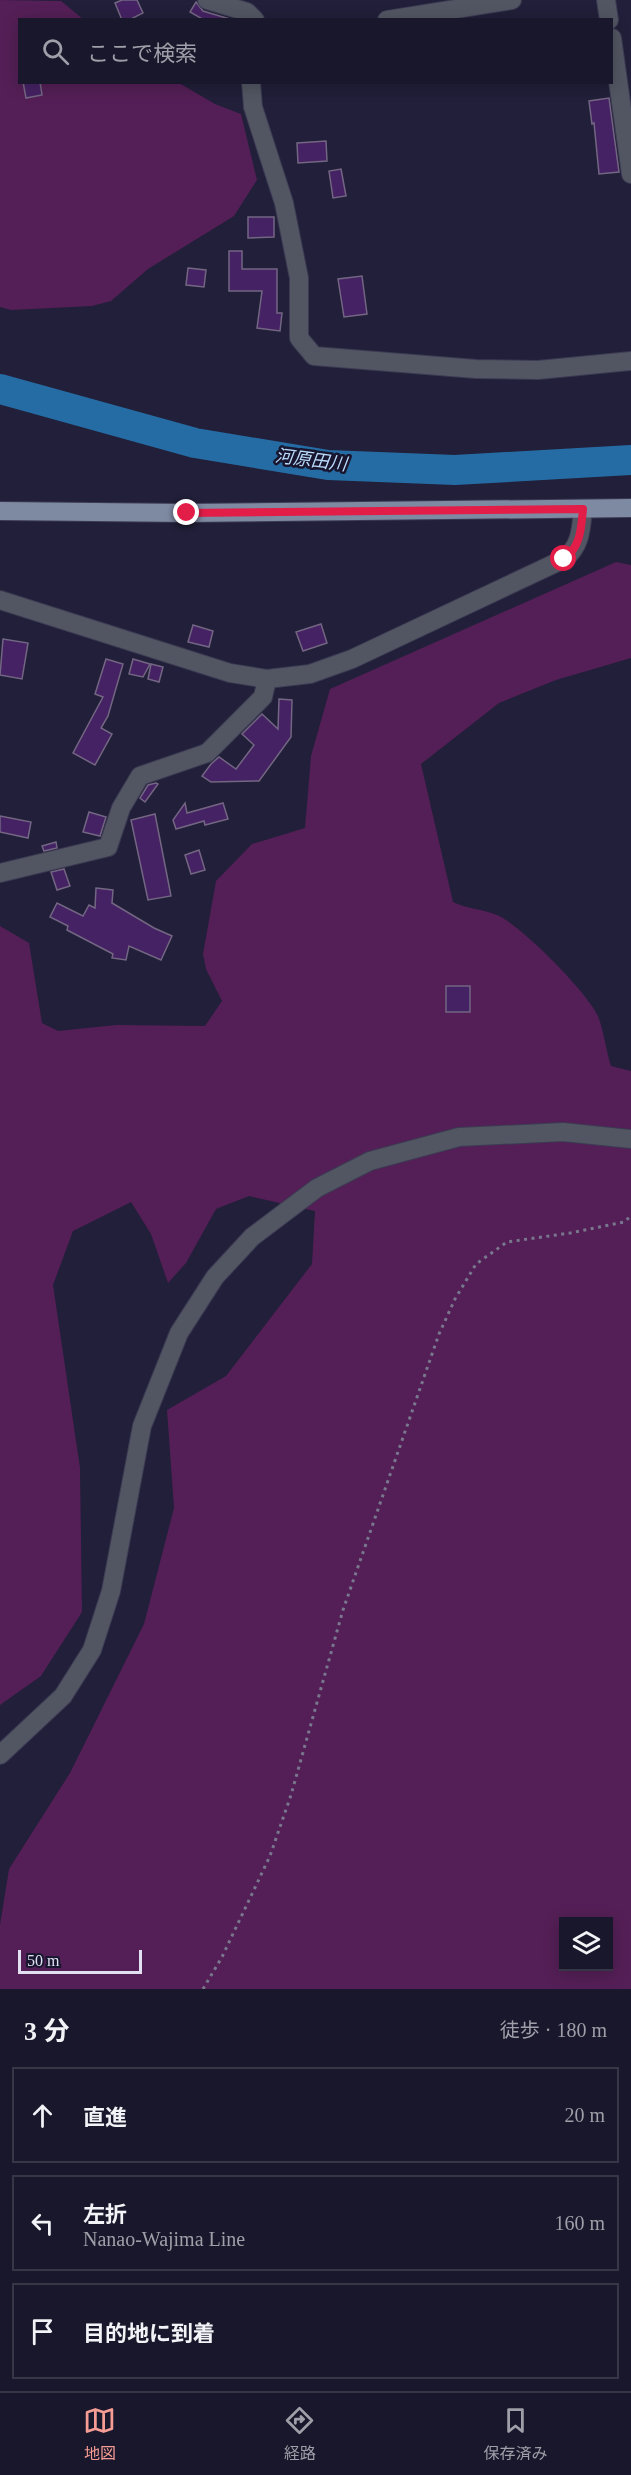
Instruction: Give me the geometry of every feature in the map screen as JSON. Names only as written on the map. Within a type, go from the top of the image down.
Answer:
[{"type":"main road","points":[[0,511],[187,513],[631,508]]},
{"type":"street","points":[[207,0],[247,12],[253,18]]},
{"type":"street","points":[[400,18],[512,0]]},
{"type":"street","points":[[606,0],[609,18]]},
{"type":"street","points":[[613,45],[631,174]]},
{"type":"street","points":[[251,84],[253,107],[284,203],[299,278],[299,338],[314,356],[476,369],[538,370],[631,361]]},
{"type":"street","points":[[0,600],[230,674],[267,679],[310,674],[352,659],[564,559],[572,553],[581,537],[583,509]]},
{"type":"street","points":[[0,873],[108,847],[121,808],[140,776],[207,753],[262,697],[267,679]]},
{"type":"street","points":[[0,1755],[63,1696],[92,1650],[111,1591],[142,1426],[179,1333],[215,1277],[252,1237],[317,1188],[370,1161],[459,1137],[563,1132],[631,1139]]},
{"type":"path","points":[[203,1989],[222,1957],[270,1856],[291,1795],[346,1599],[439,1334],[455,1299],[476,1264],[507,1242],[624,1222],[631,1216]]},
{"type":"shaded area","points":[[0,0],[61,1],[82,18],[18,18],[18,84],[181,84],[215,104],[241,114],[257,180],[234,216],[148,269],[111,301],[92,306],[11,310],[0,307]]},
{"type":"shaded area","points":[[616,562],[631,565],[631,658],[556,680],[499,703],[421,764],[453,902],[497,915],[537,945],[592,1005],[600,1022],[611,1066],[631,1071],[631,1989],[0,1989],[0,1925],[9,1869],[70,1773],[144,1624],[174,1508],[167,1410],[226,1376],[312,1264],[315,1211],[249,1196],[216,1209],[186,1263],[168,1283],[151,1234],[131,1202],[73,1231],[53,1285],[80,1468],[82,1612],[41,1676],[0,1705],[0,926],[29,943],[42,1023],[58,1031],[116,1025],[205,1026],[222,1001],[206,969],[203,954],[216,881],[252,844],[305,828],[311,756],[330,689]]},
{"type":"building","points":[[122,0],[137,0],[143,13],[133,18],[121,18],[115,3]]},
{"type":"building","points":[[196,2],[203,11],[226,18],[200,18],[190,12]]},
{"type":"building","points":[[23,84],[40,84],[42,95],[26,98]]},
{"type":"building","points":[[609,98],[619,172],[599,174],[594,123],[592,124],[589,101]]},
{"type":"building","points":[[326,141],[327,161],[298,163],[297,143]]},
{"type":"building","points":[[341,169],[346,196],[333,198],[329,171]]},
{"type":"building","points":[[248,217],[274,217],[274,237],[248,238]]},
{"type":"building","points":[[229,251],[242,251],[242,269],[277,269],[277,313],[282,313],[280,331],[257,328],[262,291],[229,291]]},
{"type":"building","points":[[188,268],[206,270],[204,287],[186,285]]},
{"type":"building","points":[[362,276],[367,314],[344,317],[338,279]]},
{"type":"building","points":[[321,624],[327,643],[303,651],[296,632]]},
{"type":"building","points":[[193,625],[213,631],[209,647],[188,642]]},
{"type":"building","points":[[3,639],[28,643],[22,679],[0,675]]},
{"type":"building","points":[[106,659],[123,664],[108,716],[101,728],[112,734],[95,765],[73,753],[103,697],[95,694]]},
{"type":"building","points":[[133,659],[150,664],[143,677],[129,674]]},
{"type":"building","points":[[151,664],[163,667],[159,682],[148,679]]},
{"type":"building","points":[[279,699],[292,700],[291,737],[259,781],[211,782],[202,776],[219,757],[236,769],[254,745],[242,734],[262,714],[278,729]]},
{"type":"building","points":[[158,784],[145,802],[140,798],[148,785]]},
{"type":"building","points":[[185,803],[187,813],[223,803],[228,819],[205,825],[204,821],[176,829],[173,820]]},
{"type":"building","points":[[89,812],[106,817],[100,836],[83,832]]},
{"type":"building","points":[[155,814],[171,896],[148,900],[131,820]]},
{"type":"building","points":[[0,816],[31,822],[28,838],[0,832]]},
{"type":"building","points":[[56,842],[57,848],[44,851],[42,846]]},
{"type":"building","points":[[199,850],[205,870],[191,874],[185,855]]},
{"type":"building","points":[[64,869],[70,886],[57,890],[51,872]]},
{"type":"building","points":[[96,888],[113,890],[112,903],[172,936],[161,960],[129,946],[126,960],[112,958],[113,954],[67,930],[68,926],[50,917],[57,903],[83,916],[89,905],[95,908]]},
{"type":"building","points":[[446,986],[470,986],[470,1012],[446,1012]]},
{"type":"waterway","name":"河原田川","points":[[0,389],[195,443],[328,465],[455,470],[631,460]]},
{"type":"route","points":[[187,513],[583,509],[581,537],[572,553],[564,559]]}]
